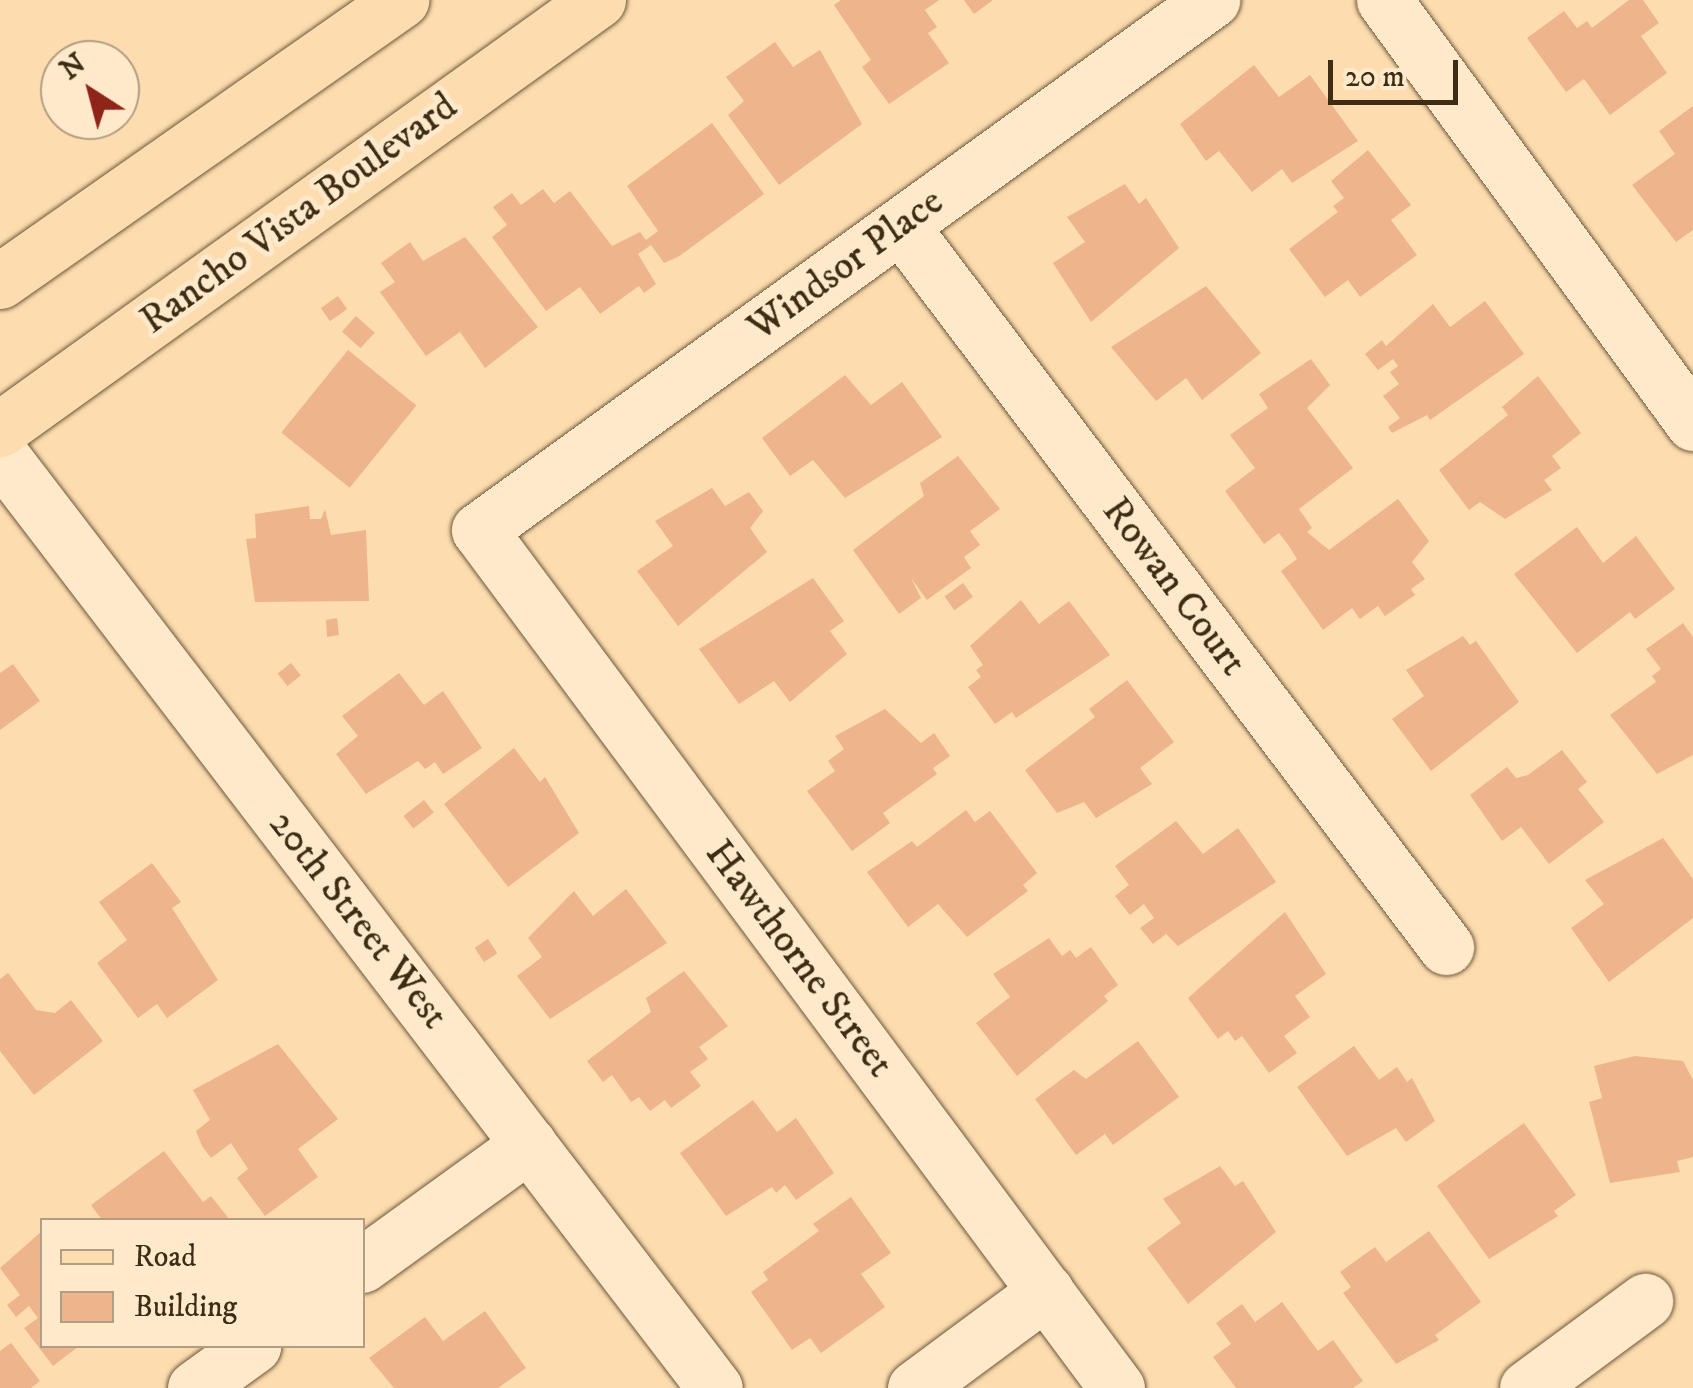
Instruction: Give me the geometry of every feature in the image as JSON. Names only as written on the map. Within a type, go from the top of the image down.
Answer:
[{"type":"main road","points":[[0,281],[401,0]]},
{"type":"main road","name":"Rancho Vista Boulevard","points":[[0,429],[598,0]]},
{"type":"street","name":"Windsor Place","points":[[479,530],[1212,0]]},
{"type":"street","points":[[1384,0],[1693,423]]},
{"type":"street","name":"Rowan Court","points":[[901,226],[1446,947]]},
{"type":"street","name":"20th Street West","points":[[0,454],[715,1388]]},
{"type":"street","name":"Hawthorne Street","points":[[479,530],[1118,1388]]},
{"type":"street","points":[[365,1264],[529,1144]]},
{"type":"street","points":[[914,1388],[1046,1291]]},
{"type":"street","points":[[1527,1388],[1645,1301]]},
{"type":"street","points":[[195,1388],[250,1348]]},
{"type":"building","points":[[841,0],[939,0],[925,10],[937,27],[928,33],[949,63],[889,104],[862,67],[871,60],[834,5]]},
{"type":"building","points":[[964,0],[993,0],[974,14]]},
{"type":"building","points":[[1629,0],[1643,0],[1659,23],[1641,36],[1667,73],[1610,115],[1584,79],[1566,92],[1527,38],[1564,11],[1577,28],[1587,21],[1592,28]]},
{"type":"building","points":[[775,42],[793,67],[820,50],[862,124],[779,185],[728,115],[744,101],[726,77]]},
{"type":"building","points":[[1254,65],[1279,97],[1310,75],[1358,141],[1292,183],[1282,169],[1252,192],[1219,151],[1206,161],[1180,124]]},
{"type":"building","points":[[1693,106],[1693,230],[1676,242],[1632,185],[1675,154],[1659,131]]},
{"type":"building","points":[[712,123],[764,194],[678,257],[664,263],[651,245],[638,254],[656,284],[644,293],[639,286],[600,314],[580,287],[546,311],[492,237],[507,225],[493,207],[512,193],[521,205],[543,189],[554,203],[570,191],[612,246],[640,232],[646,240],[658,231],[627,186]]},
{"type":"building","points":[[1368,150],[1411,205],[1391,220],[1417,255],[1360,297],[1348,280],[1325,297],[1289,249],[1338,212],[1333,206],[1344,198],[1331,181]]},
{"type":"building","points":[[1125,184],[1139,204],[1146,198],[1179,248],[1091,322],[1053,263],[1085,242],[1067,217]]},
{"type":"building","points":[[465,237],[538,327],[485,368],[460,332],[426,356],[380,292],[395,282],[381,263],[410,242],[423,261]]},
{"type":"building","points":[[1206,286],[1261,353],[1202,400],[1186,378],[1156,401],[1111,347]]},
{"type":"building","points":[[338,296],[347,309],[330,321],[321,308]]},
{"type":"building","points":[[1485,301],[1524,354],[1430,420],[1427,415],[1392,433],[1388,427],[1400,418],[1383,396],[1399,384],[1390,372],[1398,366],[1393,359],[1378,370],[1365,354],[1382,340],[1386,346],[1433,304],[1450,327]]},
{"type":"building","points":[[356,316],[375,333],[361,348],[342,332]]},
{"type":"building","points":[[348,350],[416,405],[350,488],[281,432]]},
{"type":"building","points":[[1311,359],[1330,385],[1307,408],[1353,468],[1299,509],[1312,528],[1307,532],[1329,550],[1398,499],[1429,541],[1412,562],[1425,579],[1411,589],[1415,595],[1385,616],[1378,606],[1360,619],[1352,608],[1323,630],[1281,571],[1297,559],[1289,546],[1279,533],[1264,544],[1225,491],[1255,468],[1230,435],[1268,408],[1259,394]]},
{"type":"building","points":[[845,375],[871,405],[902,382],[942,437],[845,498],[813,460],[790,476],[762,438]]},
{"type":"building","points":[[1538,376],[1581,433],[1552,456],[1561,468],[1544,480],[1552,490],[1505,519],[1480,502],[1469,510],[1439,470],[1508,415],[1502,407]]},
{"type":"building","points":[[958,456],[1000,509],[970,531],[980,545],[964,557],[971,568],[927,600],[911,578],[921,598],[899,614],[853,550],[924,496],[920,483]]},
{"type":"building","points":[[712,488],[725,506],[749,492],[763,511],[750,528],[767,552],[678,626],[637,571],[673,546],[655,521]]},
{"type":"building","points":[[309,506],[310,519],[321,519],[325,509],[331,535],[366,530],[369,601],[255,602],[246,539],[256,538],[255,514]]},
{"type":"building","points":[[1577,527],[1603,563],[1636,536],[1675,589],[1635,619],[1630,612],[1577,653],[1514,574]]},
{"type":"building","points":[[813,578],[844,621],[830,631],[847,654],[790,702],[774,681],[739,704],[699,649]]},
{"type":"building","points":[[963,583],[973,597],[954,610],[944,597]]},
{"type":"building","points":[[1021,600],[1039,624],[1069,601],[1110,655],[1016,718],[1012,712],[995,724],[968,687],[981,677],[976,670],[983,665],[970,646]]},
{"type":"building","points":[[337,618],[339,635],[327,637],[326,620]]},
{"type":"building","points":[[1683,623],[1693,637],[1693,755],[1657,774],[1610,715],[1656,682],[1652,676],[1661,669],[1646,649]]},
{"type":"building","points":[[1463,636],[1470,645],[1476,641],[1519,702],[1431,771],[1392,719],[1424,696],[1406,670]]},
{"type":"building","points":[[291,663],[301,676],[287,686],[278,673]]},
{"type":"building","points":[[13,664],[40,701],[0,730],[0,673]]},
{"type":"building","points":[[399,673],[424,705],[443,691],[482,748],[443,774],[435,762],[425,769],[418,761],[366,794],[336,754],[358,736],[342,716]]},
{"type":"building","points":[[1127,680],[1174,742],[1140,768],[1152,784],[1096,818],[1084,802],[1057,813],[1025,770],[1095,717],[1089,709]]},
{"type":"building","points":[[885,709],[921,743],[934,733],[950,756],[933,768],[937,774],[883,813],[890,823],[852,851],[807,791],[835,771],[828,761],[844,749],[835,736]]},
{"type":"building","points":[[514,748],[540,782],[545,777],[579,833],[508,887],[444,804]]},
{"type":"building","points":[[1562,750],[1587,782],[1578,789],[1604,822],[1549,864],[1521,827],[1502,841],[1470,795],[1507,767],[1516,778],[1528,775]]},
{"type":"building","points":[[424,800],[434,813],[413,829],[404,816]]},
{"type":"building","points":[[966,810],[975,822],[990,811],[1037,873],[1023,885],[1028,891],[967,937],[938,904],[908,927],[867,872],[912,841],[917,847]]},
{"type":"building","points":[[1176,821],[1203,854],[1238,828],[1276,882],[1178,946],[1166,934],[1153,944],[1140,928],[1154,918],[1144,904],[1130,915],[1115,896],[1129,885],[1115,866]]},
{"type":"building","points":[[1663,838],[1693,879],[1693,918],[1609,982],[1571,928],[1604,904],[1585,880]]},
{"type":"building","points":[[152,863],[181,902],[172,908],[218,980],[167,1018],[157,1004],[138,1018],[97,963],[127,940],[99,902]]},
{"type":"building","points":[[626,889],[667,943],[550,1019],[517,976],[542,957],[528,938],[574,891],[593,916]]},
{"type":"building","points":[[1285,912],[1326,974],[1295,996],[1310,1017],[1284,1036],[1297,1053],[1269,1073],[1242,1036],[1235,1041],[1228,1031],[1218,1039],[1188,998]]},
{"type":"building","points":[[1049,938],[1062,956],[1070,950],[1076,958],[1091,947],[1118,985],[1104,996],[1108,1001],[1017,1076],[976,1023],[1010,997],[993,974]]},
{"type":"building","points":[[488,939],[497,953],[484,962],[475,948]]},
{"type":"building","points":[[684,971],[728,1026],[699,1047],[708,1059],[690,1072],[701,1086],[671,1108],[665,1100],[650,1111],[639,1097],[631,1102],[612,1075],[603,1082],[587,1061],[651,1012],[646,998]]},
{"type":"building","points":[[8,973],[36,1010],[55,1013],[71,1000],[103,1041],[34,1095],[0,1051],[0,979]]},
{"type":"building","points":[[1138,1041],[1179,1097],[1113,1145],[1105,1134],[1076,1155],[1035,1099],[1074,1070],[1086,1079]]},
{"type":"building","points":[[278,1044],[338,1119],[298,1149],[318,1177],[265,1216],[237,1178],[248,1169],[231,1143],[211,1158],[202,1146],[196,1131],[210,1120],[193,1090]]},
{"type":"building","points":[[1354,1046],[1379,1080],[1397,1067],[1407,1082],[1412,1078],[1435,1121],[1406,1142],[1396,1128],[1347,1156],[1297,1087]]},
{"type":"building","points":[[1635,1056],[1683,1061],[1693,1080],[1693,1157],[1677,1161],[1680,1172],[1610,1183],[1589,1102],[1602,1098],[1594,1066]]},
{"type":"building","points":[[753,1100],[777,1132],[796,1118],[834,1173],[796,1200],[785,1185],[776,1193],[772,1187],[726,1216],[680,1153]]},
{"type":"building","points":[[1524,1123],[1576,1195],[1554,1211],[1558,1216],[1489,1259],[1437,1186]]},
{"type":"building","points":[[164,1151],[203,1202],[211,1196],[228,1218],[101,1218],[91,1205]]},
{"type":"building","points":[[1220,1166],[1235,1186],[1243,1181],[1276,1232],[1188,1304],[1147,1248],[1181,1223],[1163,1199]]},
{"type":"building","points":[[851,1197],[891,1253],[861,1274],[885,1307],[821,1353],[810,1338],[792,1350],[751,1292],[768,1280],[763,1272],[819,1231],[813,1224]]},
{"type":"building","points":[[1429,1231],[1481,1302],[1435,1335],[1439,1340],[1396,1364],[1343,1293],[1351,1287],[1340,1272],[1375,1247],[1386,1262]]},
{"type":"building","points":[[40,1233],[40,1348],[76,1348],[53,1366],[24,1328],[38,1318],[29,1306],[16,1317],[7,1305],[20,1295],[0,1268]]},
{"type":"building","points":[[1282,1302],[1318,1351],[1333,1340],[1363,1381],[1353,1388],[1236,1388],[1213,1357],[1231,1344],[1216,1323],[1242,1304],[1255,1322]]},
{"type":"building","points":[[485,1311],[526,1368],[498,1388],[394,1388],[369,1358],[425,1317],[443,1341]]},
{"type":"building","points":[[11,1343],[40,1381],[31,1388],[0,1388],[0,1351]]}]
